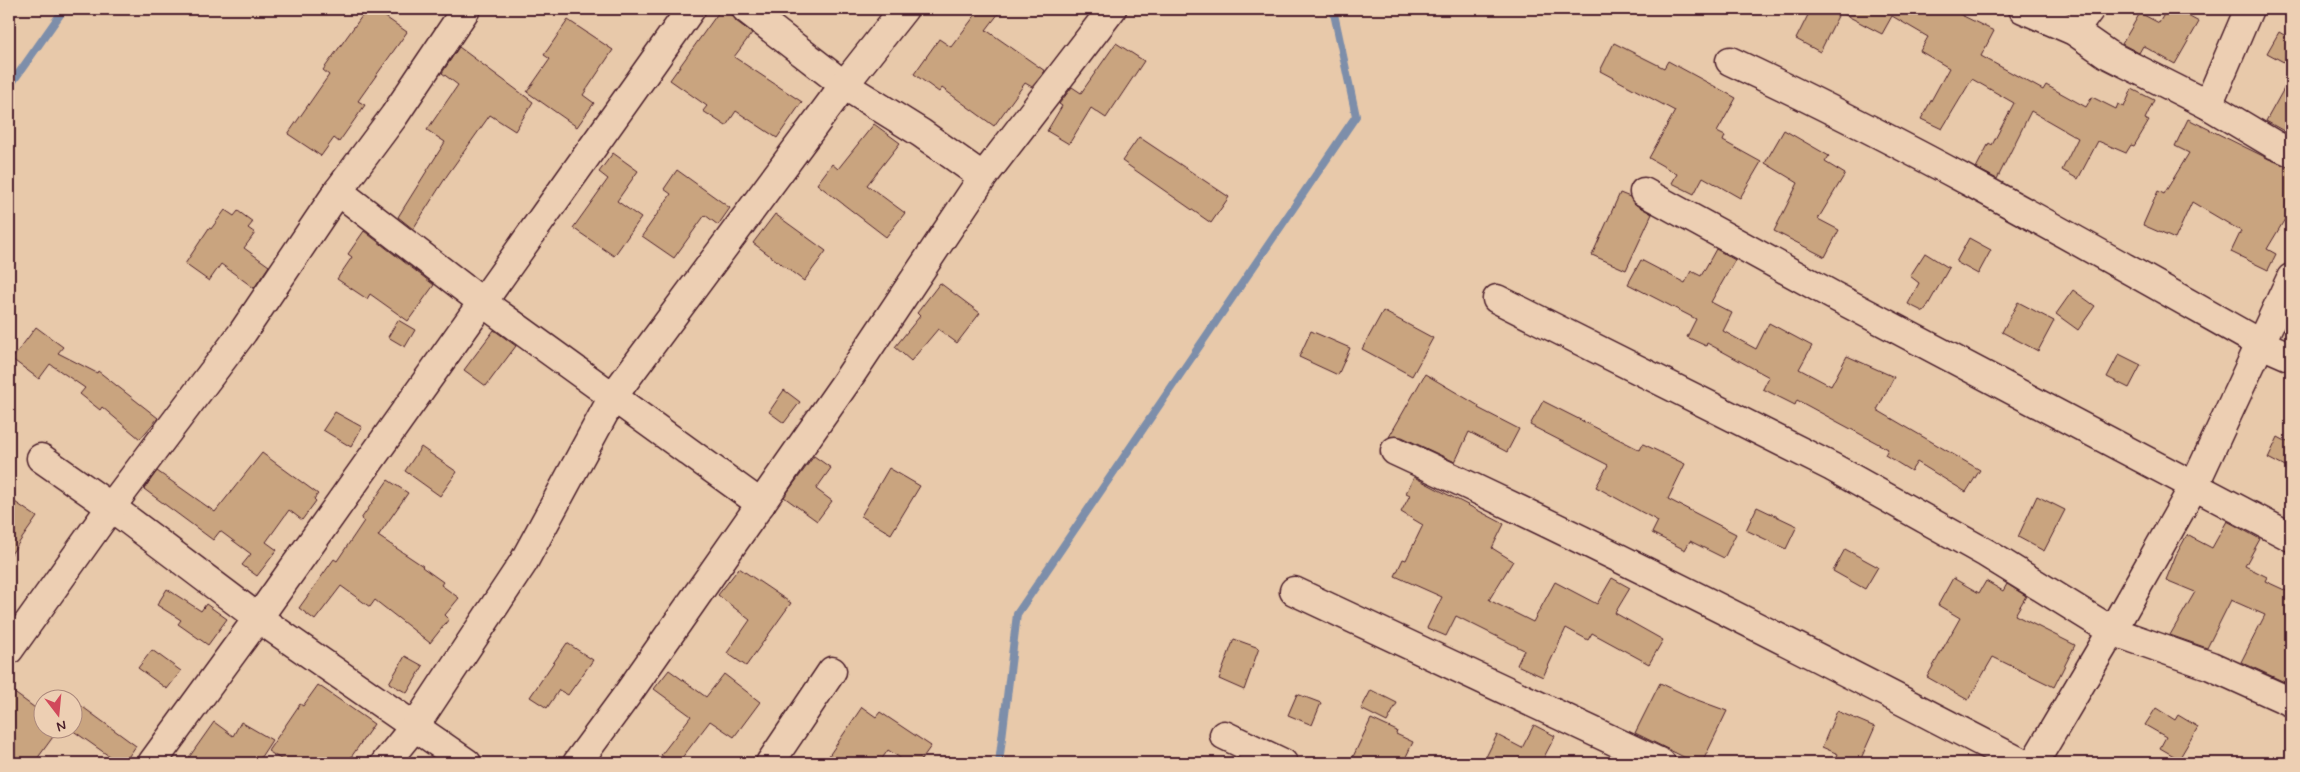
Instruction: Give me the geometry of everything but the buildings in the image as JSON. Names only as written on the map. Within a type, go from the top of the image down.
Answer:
[{"type":"street","points":[[9,650],[111,507],[243,332],[338,191],[394,116],[466,9]]},
{"type":"street","points":[[152,763],[258,618],[691,9]]},
{"type":"street","points":[[746,9],[844,85],[921,133],[983,177]]},
{"type":"street","points":[[385,763],[415,726],[523,564],[614,395],[844,85],[904,9]]},
{"type":"street","points":[[577,763],[846,382],[983,177],[1112,9]]},
{"type":"street","points":[[2023,9],[2074,31],[2107,54],[2208,105],[2291,152]]},
{"type":"street","points":[[2074,31],[2090,9]]},
{"type":"street","points":[[2208,105],[2249,9]]},
{"type":"street","points":[[1730,61],[1792,90],[2072,238],[2259,343],[2291,357]]},
{"type":"street","points":[[338,191],[482,302],[614,395],[761,504]]},
{"type":"street","points":[[1644,192],[1834,296],[2291,537]]},
{"type":"street","points":[[2034,763],[2112,631],[2194,486],[2259,343],[2291,278]]},
{"type":"street","points":[[1497,300],[1832,467],[1986,553],[2112,631],[2211,666],[2291,702]]},
{"type":"street","points":[[1395,451],[1566,530],[1814,654],[2022,763]]},
{"type":"street","points":[[41,458],[111,507],[258,618],[467,763]]},
{"type":"street","points":[[1294,592],[1661,763]]},
{"type":"street","points":[[770,763],[832,671]]},
{"type":"street","points":[[1224,735],[1283,763]]},
{"type":"waterway","points":[[9,87],[64,9]]},
{"type":"waterway","points":[[999,763],[1017,614],[1356,116],[1333,9]]}]
